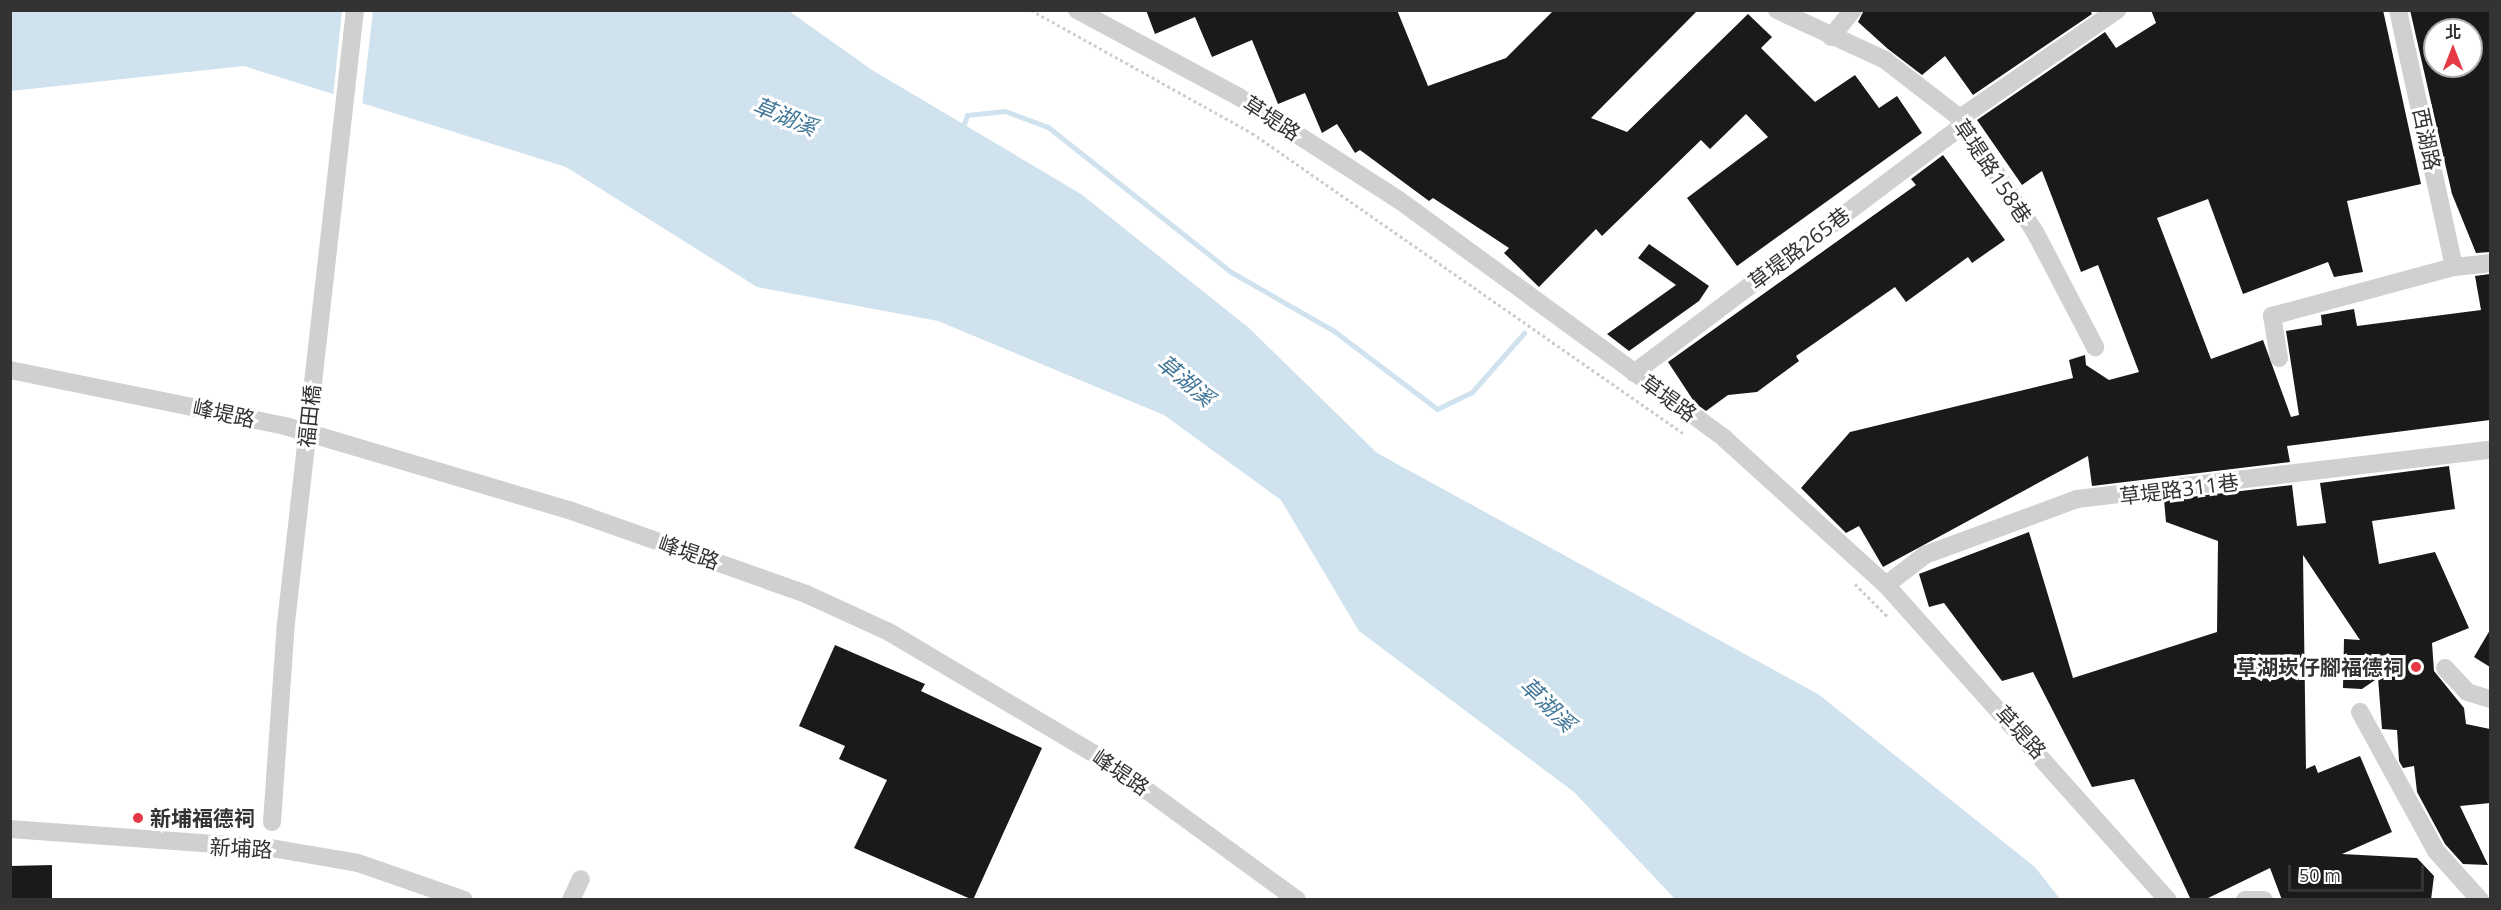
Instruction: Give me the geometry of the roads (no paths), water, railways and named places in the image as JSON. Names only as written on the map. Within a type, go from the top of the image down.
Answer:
[{"type":"street","name":"福田橋","points":[[272,848],[285,623],[354,10]]},
{"type":"street","name":"草堤路","points":[[1077,10],[1239,97],[1399,200],[1725,439],[1886,585],[2168,900]]},
{"type":"street","name":"草堤路158巷","points":[[1777,10],[1831,37],[1885,60],[1963,121],[2035,232],[2095,347]]},
{"type":"street","points":[[1831,37],[1853,10]]},
{"type":"street","name":"草堤路265巷","points":[[1634,373],[1963,121],[2117,10]]},
{"type":"street","name":"西湖路","points":[[2398,10],[2454,267]]},
{"type":"street","points":[[2279,358],[2272,316],[2454,267],[2490,263]]},
{"type":"street","name":"峰堤路","points":[[10,370],[285,426],[569,510],[806,594],[890,633],[1117,768],[1297,900]]},
{"type":"street","name":"草堤路311巷","points":[[1886,585],[1925,555],[2077,499],[2490,450]]},
{"type":"street","points":[[2445,668],[2467,692],[2490,699]]},
{"type":"street","points":[[2360,712],[2436,851],[2480,900]]},
{"type":"street","name":"新埔路","points":[[10,830],[272,848],[358,863],[464,900]]},
{"type":"street","points":[[571,900],[581,879]]},
{"type":"street","points":[[2246,900],[2256,895],[2264,900]]},
{"type":"water","name":"草湖溪","points":[[10,11],[789,11],[872,70],[1081,194],[1249,328],[1377,453],[1818,694],[2035,867],[2060,899],[1675,899],[1574,792],[1359,631],[1281,500],[1164,415],[938,321],[757,287],[566,167],[244,66],[11,91]]},
{"type":"waterway","points":[[962,130],[967,115],[1005,111],[1048,127],[1231,272],[1334,331],[1437,409],[1472,392],[1524,333]]},
{"type":"place","name":"草湖崁仔腳福德祠","points":[[2416,667]]},
{"type":"place","name":"新埔福德祠","points":[[138,818]]}]
